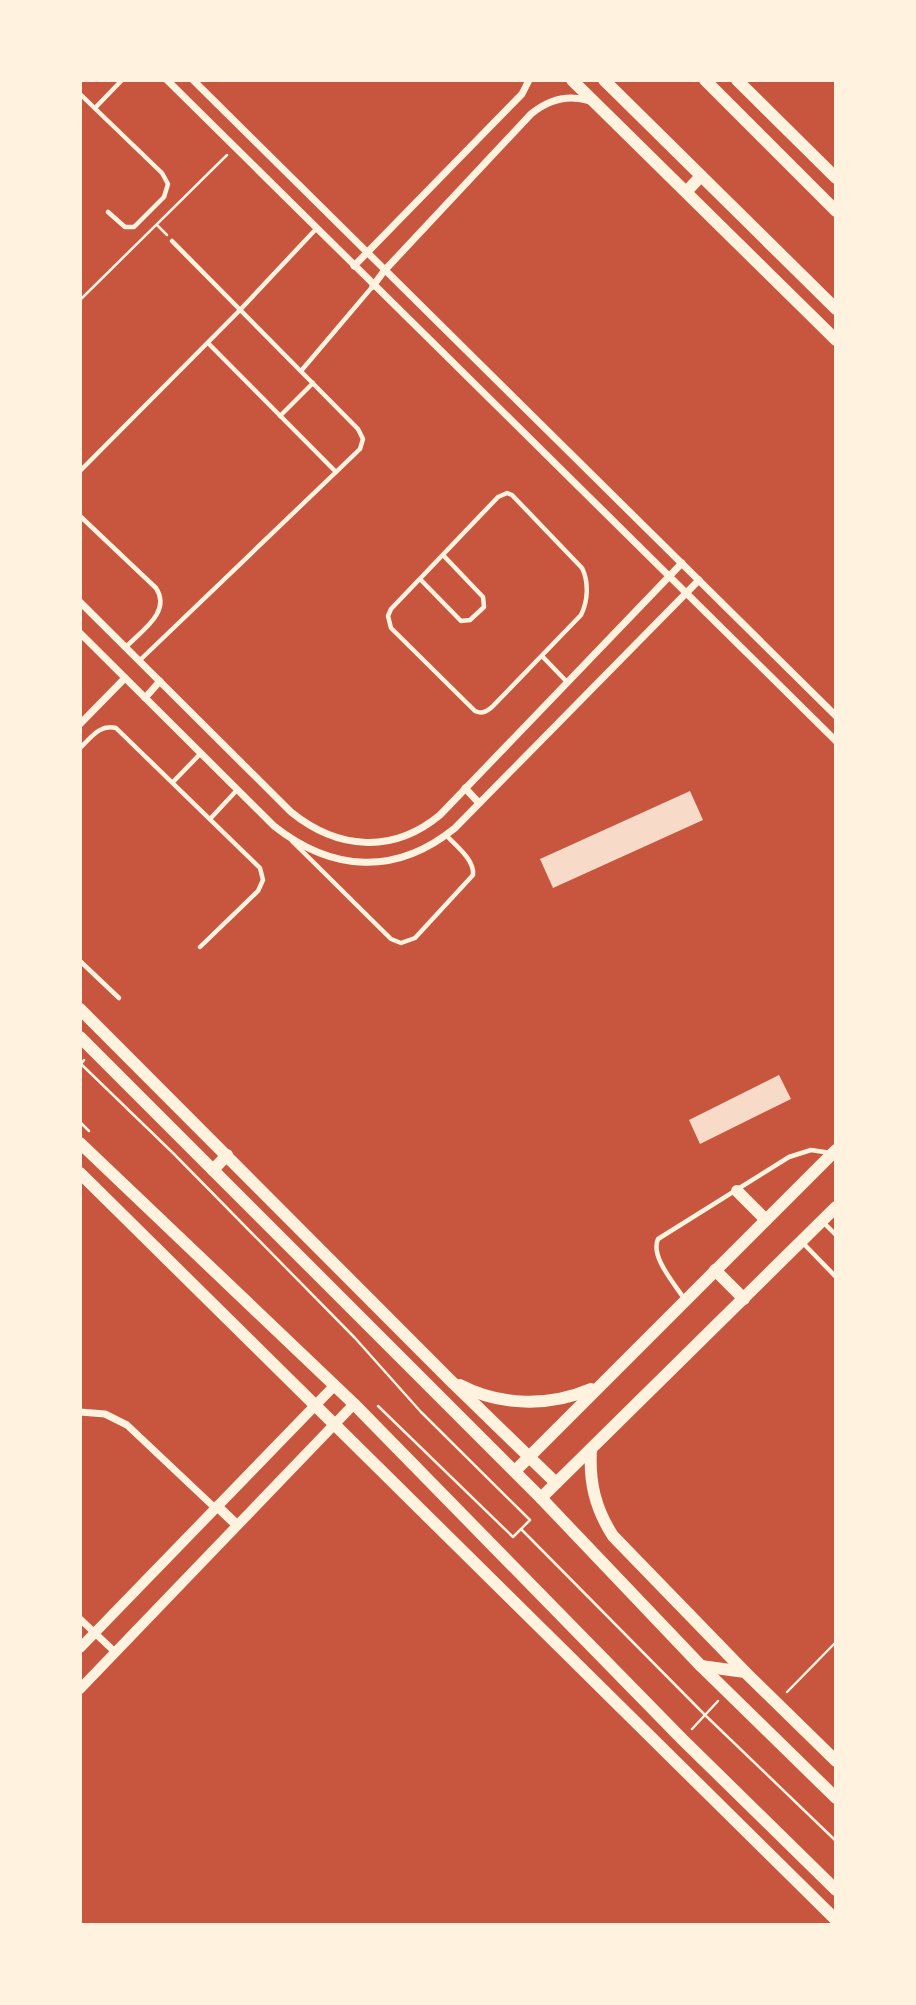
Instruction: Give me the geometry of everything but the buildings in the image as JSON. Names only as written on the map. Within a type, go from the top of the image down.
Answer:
[{"type":"main road","points":[[572,80],[835,340]]},
{"type":"main road","points":[[604,80],[835,309]]},
{"type":"main road","points":[[705,80],[835,211]]},
{"type":"main road","points":[[737,80],[835,178]]},
{"type":"main road","points":[[687,191],[701,176]]},
{"type":"main road","points":[[80,1009],[556,1483]]},
{"type":"main road","points":[[80,1037],[515,1471],[701,1666],[835,1798]]},
{"type":"main road","points":[[80,1143],[335,1385],[682,1739],[835,1890]]},
{"type":"main road","points":[[515,1471],[834,1151]]},
{"type":"main road","points":[[213,1170],[227,1155]]},
{"type":"main road","points":[[80,1173],[835,1920]]},
{"type":"main road","points":[[737,1191],[766,1220]]},
{"type":"main road","points":[[541,1498],[835,1208]]},
{"type":"main road","points":[[715,1270],[744,1299]]},
{"type":"main road","points":[[450,1380],[485,1395],[523,1402],[561,1399],[598,1387]]},
{"type":"main road","points":[[592,1449],[591,1485],[603,1520],[613,1536],[835,1761]]},
{"type":"main road","points":[[701,1666],[745,1672]]},
{"type":"street","points":[[167,80],[835,741]]},
{"type":"street","points":[[193,80],[835,716]]},
{"type":"street","points":[[354,266],[522,94],[529,80]]},
{"type":"street","points":[[373,286],[384,271],[539,107],[571,97],[594,102]]},
{"type":"street","points":[[80,602],[291,812],[312,828],[339,839],[368,843],[395,840],[430,823],[682,563]]},
{"type":"street","points":[[80,633],[286,836],[331,858],[366,863],[384,862],[429,847],[446,835],[699,580]]},
{"type":"street","points":[[80,724],[125,678]]},
{"type":"street","points":[[145,698],[160,681]]},
{"type":"street","points":[[465,788],[480,803]]},
{"type":"street","points":[[80,1648],[335,1385]]},
{"type":"street","points":[[80,1689],[354,1404]]},
{"type":"street","points":[[80,1412],[105,1414],[121,1420],[237,1525]]},
{"type":"street","points":[[80,1619],[115,1651]]},
{"type":"lane","points":[[96,108],[122,80]]},
{"type":"lane","points":[[80,94],[162,173],[168,184],[164,197],[134,227],[125,227],[108,212]]},
{"type":"lane","points":[[80,471],[208,343],[316,229]]},
{"type":"lane","points":[[139,661],[360,449],[363,439],[358,429],[172,241]]},
{"type":"lane","points":[[302,371],[373,286]]},
{"type":"lane","points":[[208,343],[336,472]]},
{"type":"lane","points":[[280,416],[313,383]]},
{"type":"lane","points":[[507,493],[578,563],[587,581],[581,615],[486,712],[475,710],[391,628],[388,621],[391,609],[443,555],[498,498],[507,493]]},
{"type":"lane","points":[[80,516],[159,592],[162,603],[158,615],[125,647]]},
{"type":"lane","points":[[420,579],[461,621],[470,620],[484,607],[484,597],[443,555]]},
{"type":"lane","points":[[542,656],[567,682]]},
{"type":"lane","points":[[80,748],[99,729],[116,727],[260,868],[263,880],[258,891],[200,947]]},
{"type":"lane","points":[[173,782],[201,753]]},
{"type":"lane","points":[[210,819],[237,790]]},
{"type":"lane","points":[[286,836],[391,939],[401,943],[415,938],[473,875],[471,863],[446,835]]},
{"type":"lane","points":[[80,961],[118,998]]},
{"type":"lane","points":[[685,1300],[657,1256],[658,1239],[800,1153],[834,1151]]},
{"type":"lane","points":[[822,1221],[835,1235]]},
{"type":"lane","points":[[801,1242],[835,1277]]},
{"type":"path","points":[[80,300],[234,148]]},
{"type":"path","points":[[80,1064],[173,1153],[346,1328],[430,1421],[530,1520],[513,1537],[377,1406]]},
{"type":"path","points":[[80,1122],[90,1132]]},
{"type":"path","points":[[521,1530],[705,1715],[835,1840]]},
{"type":"path","points":[[776,1703],[835,1642]]},
{"type":"path","points":[[682,1739],[727,1692]]}]
